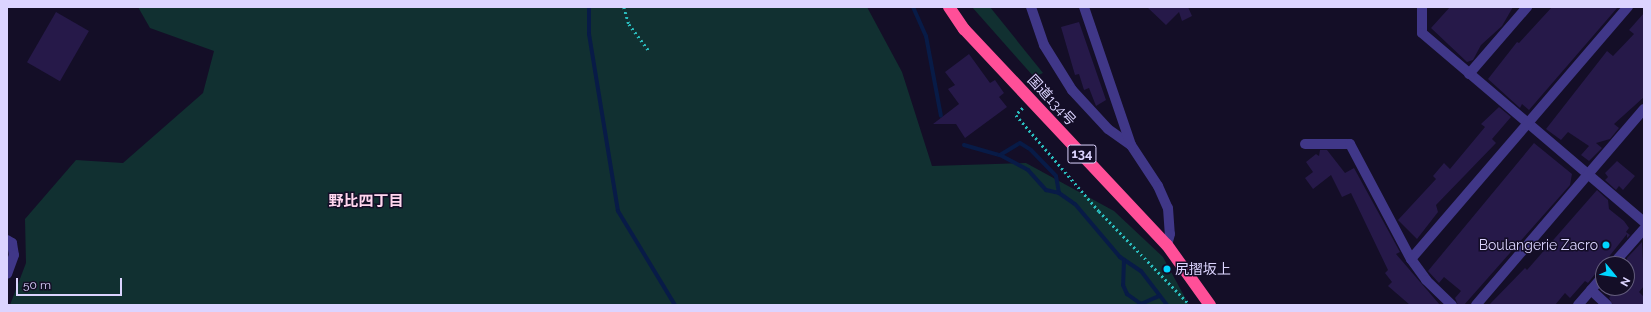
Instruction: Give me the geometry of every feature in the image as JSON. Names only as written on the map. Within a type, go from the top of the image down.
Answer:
[{"type":"highway","name":"国道134号","points":[[949,7],[964,29],[1032,99],[1166,245],[1210,305]]},
{"type":"street","points":[[1031,7],[1044,45],[1072,90],[1108,128],[1131,145]]},
{"type":"street","points":[[1084,7],[1131,145],[1168,208],[1170,234],[1166,245]]},
{"type":"street","points":[[1422,7],[1422,33],[1527,124],[1644,222]]},
{"type":"street","points":[[1469,74],[1527,7]]},
{"type":"street","points":[[1411,259],[1628,7]]},
{"type":"street","points":[[1476,305],[1644,109]]},
{"type":"street","points":[[1305,144],[1350,144],[1411,259],[1426,280],[1452,305]]},
{"type":"street","points":[[1620,256],[1644,229]]},
{"type":"street","points":[[7,240],[12,243],[14,255],[7,274]]},
{"type":"street","points":[[1578,305],[1595,285]]},
{"type":"street","points":[[1591,290],[1607,305]]},
{"type":"path","points":[[624,7],[629,24],[650,51]]},
{"type":"path","points":[[1032,99],[1016,115],[1099,211],[1190,305]]},
{"type":"green space","points":[[138,7],[867,7],[902,72],[932,166],[1026,163],[1114,211],[1163,257],[1189,305],[10,305],[26,263],[25,219],[76,160],[123,163],[203,93],[214,51],[150,28]]},
{"type":"green space","points":[[972,7],[990,7],[1043,73],[1034,77]]},
{"type":"building","points":[[1147,7],[1188,7],[1192,16],[1182,21],[1179,12],[1166,25]]},
{"type":"building","points":[[1450,7],[1513,7],[1502,26],[1481,45],[1473,60],[1467,62],[1431,28]]},
{"type":"building","points":[[1552,7],[1618,7],[1529,110],[1522,104],[1520,108],[1488,79],[1517,42],[1519,43]]},
{"type":"building","points":[[56,12],[89,31],[60,81],[27,62]]},
{"type":"building","points":[[1644,13],[1644,97],[1614,124],[1619,128],[1610,139],[1596,143],[1602,148],[1589,161],[1581,155],[1589,146],[1568,132],[1561,140],[1546,129],[1607,51],[1613,56],[1634,34],[1629,30]]},
{"type":"building","points":[[1079,22],[1106,100],[1096,106],[1089,88],[1084,90],[1079,74],[1075,75],[1061,27]]},
{"type":"building","points":[[969,54],[990,83],[995,80],[1004,93],[999,97],[1007,107],[965,138],[956,124],[933,124],[959,104],[948,89],[955,85],[945,72]]},
{"type":"building","points":[[1499,107],[1511,117],[1492,139],[1496,143],[1436,205],[1438,212],[1417,239],[1398,220],[1436,179],[1433,176],[1444,163],[1450,169],[1485,127],[1481,124]]},
{"type":"building","points":[[1534,143],[1572,174],[1570,185],[1464,305],[1458,305],[1455,298],[1461,291],[1444,277],[1439,283],[1428,271]]},
{"type":"building","points":[[1320,150],[1327,150],[1345,173],[1354,168],[1400,252],[1396,254],[1440,305],[1410,305],[1388,286],[1392,282],[1385,273],[1388,270],[1351,193],[1342,197],[1331,175],[1313,189],[1305,178],[1313,172],[1306,162],[1316,154],[1319,156]]},
{"type":"building","points":[[1617,161],[1635,176],[1623,190],[1619,186],[1616,190],[1605,180],[1608,177],[1605,173]]},
{"type":"building","points":[[1597,190],[1608,200],[1609,209],[1624,221],[1629,228],[1626,232],[1630,235],[1627,238],[1627,234],[1609,256],[1595,256],[1595,274],[1588,283],[1585,281],[1570,298],[1565,293],[1555,305],[1489,305],[1525,268],[1527,270]]},
{"type":"building","points":[[1642,242],[1644,286],[1639,292],[1644,297],[1644,305],[1613,305],[1609,298],[1611,296],[1635,296],[1635,256],[1629,256]]},
{"type":"waterway","points":[[589,7],[589,34],[618,211],[675,305]]},
{"type":"waterway","points":[[913,7],[926,36],[941,116]]},
{"type":"waterway","points":[[964,145],[1000,155],[1020,143],[1031,150],[1056,176],[1059,193],[1075,204],[1120,257],[1141,271],[1167,305]]},
{"type":"waterway","points":[[1000,155],[1028,170],[1046,190],[1059,193]]},
{"type":"waterway","points":[[1124,260],[1123,285],[1127,294],[1141,304],[1159,296]]},
{"type":"place","name":"Boulangerie Zacro","points":[[1606,245]]},
{"type":"place","name":"尻摺坂上","points":[[1167,269]]},
{"type":"district","name":"野比四丁目","points":[[366,202]]}]
